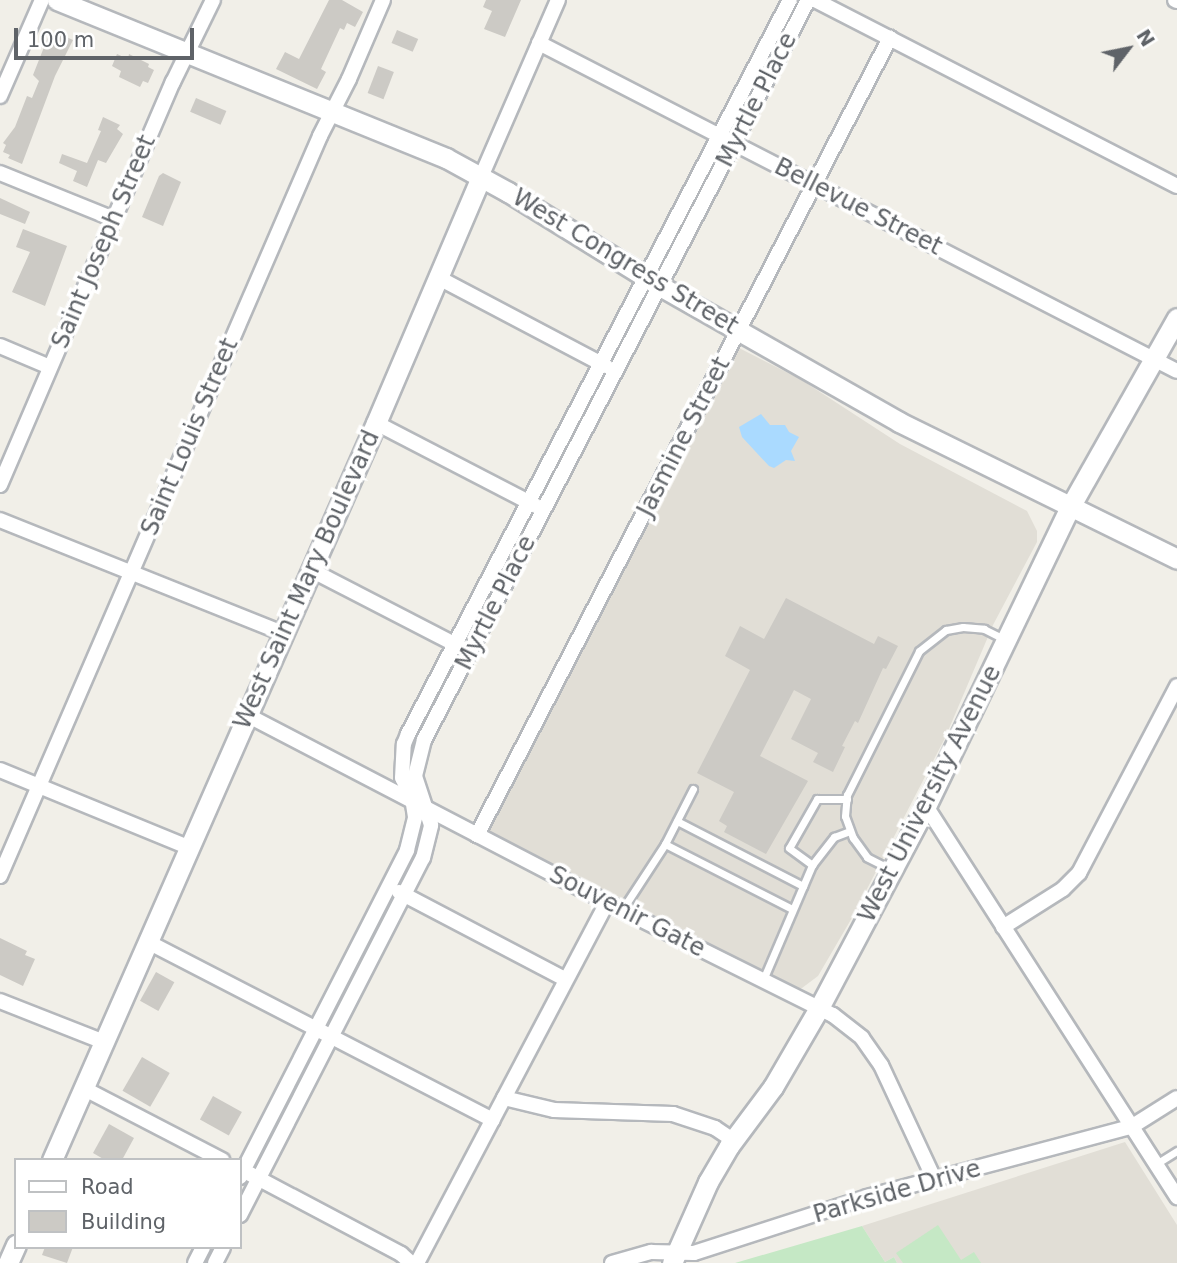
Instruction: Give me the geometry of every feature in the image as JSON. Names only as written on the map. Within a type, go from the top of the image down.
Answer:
[{"type":"main road","name":"West Congress Street","points":[[57,0],[415,143],[481,177],[653,282],[899,422],[1177,559]]},
{"type":"main road","name":"West Saint Mary Boulevard","points":[[53,1158],[376,423],[481,177]]},
{"type":"main road","name":"West University Avenue","points":[[674,1258],[708,1182],[733,1140],[773,1087],[819,1008],[926,806],[1070,507],[1177,318]]},
{"type":"street","points":[[0,96],[42,0]]},
{"type":"street","name":"Saint Joseph Street","points":[[0,485],[114,219],[213,0]]},
{"type":"street","name":"Saint Louis Street","points":[[0,876],[383,0]]},
{"type":"street","name":"West Saint Mary Boulevard","points":[[481,177],[558,0]]},
{"type":"street","name":"Myrtle Place","points":[[242,1211],[406,896],[428,845],[431,825],[428,808],[416,785],[421,750],[617,372],[653,282],[720,136],[790,0]]},
{"type":"street","name":"Myrtle Place","points":[[242,1170],[390,888],[412,837],[415,817],[412,799],[402,778],[404,744],[600,363],[653,282],[735,143],[808,0]]},
{"type":"street","points":[[814,0],[1177,186]]},
{"type":"street","name":"Jasmine Street","points":[[477,835],[890,38]]},
{"type":"street","name":"Bellevue Street","points":[[540,43],[1177,371]]},
{"type":"street","points":[[0,173],[114,219]]},
{"type":"street","points":[[437,277],[617,372]]},
{"type":"street","points":[[0,346],[50,367]]},
{"type":"street","points":[[376,423],[544,510]]},
{"type":"street","points":[[0,520],[282,633]]},
{"type":"street","points":[[311,570],[471,653]]},
{"type":"street","points":[[1003,927],[1075,878],[1177,686]]},
{"type":"street","name":"Souvenir Gate","points":[[247,715],[607,903],[843,1021],[873,1052],[929,1163],[935,1181]]},
{"type":"street","points":[[0,770],[188,847]]},
{"type":"street","points":[[926,806],[1177,1197]]},
{"type":"street","points":[[390,888],[565,979]]},
{"type":"street","points":[[417,1263],[607,903]]},
{"type":"street","points":[[148,942],[493,1120]]},
{"type":"street","points":[[0,1001],[104,1042]]},
{"type":"street","points":[[83,1088],[218,1158]]},
{"type":"street","points":[[504,1098],[554,1110],[673,1114],[715,1128],[733,1140]]},
{"type":"street","name":"Parkside Drive","points":[[612,1263],[651,1252],[674,1258],[694,1253],[867,1197],[1131,1127],[1177,1098]]},
{"type":"street","points":[[242,1172],[401,1254],[411,1263]]},
{"type":"lane","points":[[892,870],[867,856],[850,831],[845,816],[847,799],[919,651],[946,630],[963,627],[984,629],[1008,640]]},
{"type":"lane","points":[[622,910],[665,844],[694,789]]},
{"type":"lane","points":[[812,865],[789,848],[817,799],[847,799]]},
{"type":"lane","points":[[677,821],[803,886]]},
{"type":"lane","points":[[763,980],[812,865],[834,837],[850,831]]},
{"type":"lane","points":[[665,844],[792,909]]},
{"type":"lane","points":[[1156,1164],[1177,1151]]},
{"type":"shaded area","points":[[739,348],[800,379],[900,444],[1027,511],[1037,531],[1037,542],[993,625],[945,738],[853,916],[818,976],[802,988],[794,989],[491,834],[487,827],[735,350]]},
{"type":"shaded area","points":[[1125,1142],[1177,1225],[1177,1263],[897,1263],[894,1257],[885,1262],[862,1226]]},
{"type":"green space","points":[[938,1225],[961,1260],[974,1252],[981,1263],[903,1263],[896,1253]]},
{"type":"green space","points":[[862,1226],[885,1262],[894,1257],[897,1263],[735,1263]]},
{"type":"water","points":[[761,414],[770,425],[785,425],[789,432],[799,437],[791,451],[795,461],[786,460],[774,468],[769,466],[742,437],[739,427]]},
{"type":"building","points":[[329,0],[342,0],[363,12],[355,27],[347,23],[344,30],[340,28],[321,69],[326,72],[317,89],[276,69],[285,52],[299,59]]},
{"type":"building","points":[[486,0],[521,0],[505,37],[484,29],[492,11],[483,7]]},
{"type":"building","points":[[397,30],[418,39],[413,52],[392,43]]},
{"type":"building","points":[[55,32],[73,40],[55,76],[22,164],[8,158],[10,155],[3,152],[6,145],[3,143],[15,127],[27,96],[32,98],[39,81],[33,75],[48,37],[52,39]]},
{"type":"building","points":[[117,54],[128,59],[129,54],[149,64],[148,67],[154,70],[148,83],[143,81],[140,87],[119,77],[121,71],[112,66]]},
{"type":"building","points":[[378,66],[394,72],[383,99],[368,93]]},
{"type":"building","points":[[196,98],[226,111],[221,125],[190,112]]},
{"type":"building","points":[[103,117],[120,125],[117,129],[123,134],[106,163],[98,160],[87,187],[73,181],[77,171],[59,163],[62,154],[87,163],[101,131],[98,130]]},
{"type":"building","points":[[163,173],[181,182],[163,226],[142,217],[159,176]]},
{"type":"building","points":[[0,198],[30,212],[25,224],[0,214]]},
{"type":"building","points":[[23,229],[67,246],[45,306],[12,292],[30,252],[16,247]]},
{"type":"building","points":[[786,598],[874,644],[878,636],[898,646],[886,669],[883,668],[858,723],[855,721],[842,746],[845,747],[833,772],[813,762],[818,753],[791,739],[811,699],[794,690],[760,756],[808,781],[766,854],[724,832],[727,826],[719,821],[734,792],[697,773],[750,670],[725,656],[740,626],[764,639]]},
{"type":"building","points":[[0,938],[27,951],[25,955],[35,959],[23,986],[0,975]]},
{"type":"building","points":[[156,972],[174,982],[158,1011],[140,1001]]},
{"type":"building","points":[[142,1057],[170,1073],[150,1107],[122,1091]]},
{"type":"building","points":[[213,1096],[242,1112],[229,1136],[200,1120]]},
{"type":"building","points":[[109,1124],[134,1138],[123,1158],[102,1158],[93,1153]]},
{"type":"building","points":[[44,1249],[72,1249],[67,1263],[42,1255]]}]
